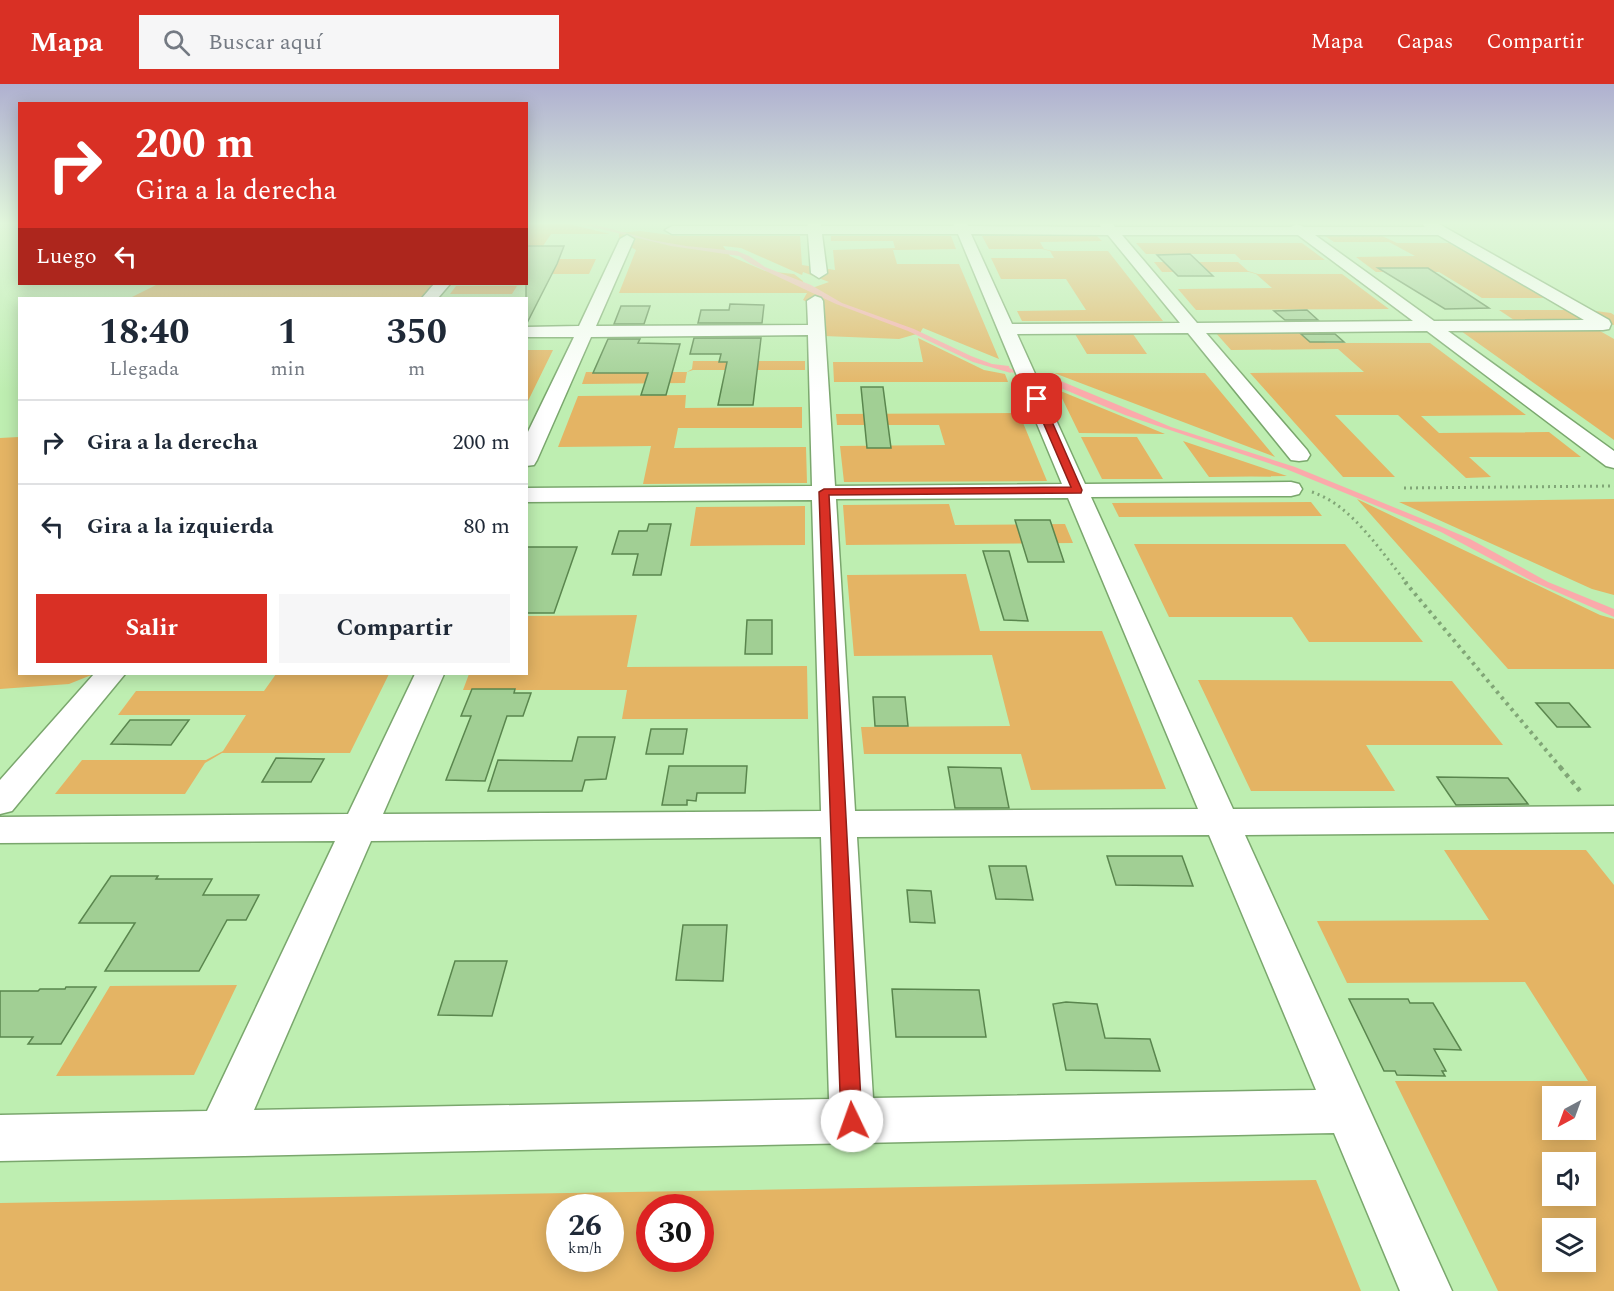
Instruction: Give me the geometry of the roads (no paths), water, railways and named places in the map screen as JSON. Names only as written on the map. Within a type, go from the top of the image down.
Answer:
[{"type":"street","points":[[528,456],[608,280]]},
{"type":"street","points":[[816,280],[852,1121]]},
{"type":"street","points":[[985,280],[1426,1291]]},
{"type":"street","points":[[1153,280],[1299,455]]},
{"type":"street","points":[[1368,280],[1614,462]]},
{"type":"street","points":[[1527,280],[1609,328]]},
{"type":"street","points":[[431,297],[441,285]]},
{"type":"street","points":[[528,332],[585,331],[817,301]]},
{"type":"street","points":[[1007,329],[1430,326],[1609,328]]},
{"type":"street","points":[[528,495],[1291,489]]},
{"type":"street","points":[[0,802],[109,675]]},
{"type":"street","points":[[220,1134],[429,675]]},
{"type":"street","points":[[0,830],[1609,819]]},
{"type":"street","points":[[0,1138],[1348,1111]]},
{"type":"waterway","points":[[1001,368],[1053,381]]}]
